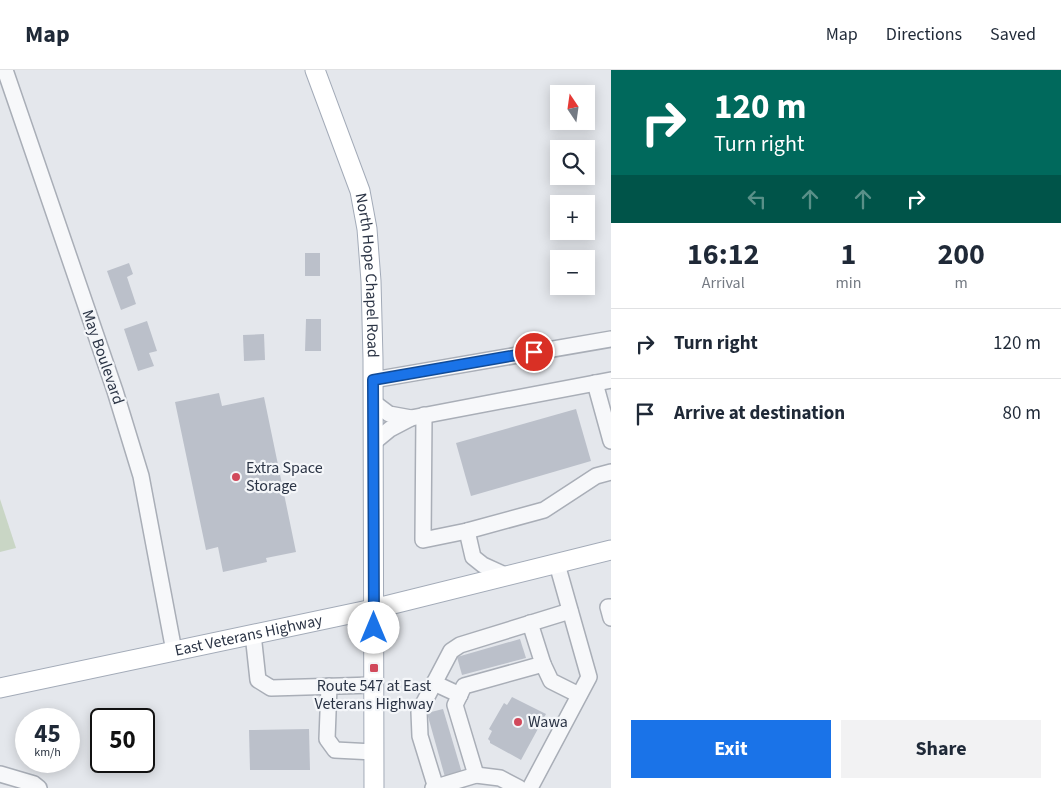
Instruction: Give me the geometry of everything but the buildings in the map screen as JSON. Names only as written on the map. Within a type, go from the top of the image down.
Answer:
[{"type":"main road","name":"North Hope Chapel Road","points":[[315,70],[360,191],[367,229],[372,281],[374,788]]},
{"type":"main road","name":"East Veterans Highway","points":[[0,688],[373,609],[611,550]]},
{"type":"street","name":"May Boulevard","points":[[5,70],[115,391],[141,476],[174,651]]},
{"type":"street","points":[[373,380],[611,338]]},
{"type":"street","points":[[373,442],[390,429],[417,417],[611,380]]},
{"type":"street","points":[[594,383],[611,442]]},
{"type":"street","points":[[373,402],[389,414],[417,417]]},
{"type":"street","points":[[417,417],[423,540],[467,531],[544,510],[596,476],[611,472]]},
{"type":"street","points":[[467,531],[474,557],[483,565],[507,576]]},
{"type":"street","points":[[530,788],[589,677],[557,564]]},
{"type":"street","points":[[519,788],[500,778],[476,776],[435,788],[420,736],[419,712],[452,651],[460,645],[570,611]]},
{"type":"street","points":[[530,623],[543,664],[551,680],[579,695]]},
{"type":"street","points":[[253,634],[258,680],[271,688],[374,685]]},
{"type":"street","points":[[476,776],[455,705],[464,686],[543,664]]},
{"type":"street","points":[[434,683],[460,695]]},
{"type":"street","points":[[329,686],[327,739],[335,750],[374,752]]},
{"type":"street","points":[[0,774],[34,784],[39,788]]},
{"type":"green space","points":[[0,499],[16,548],[0,552]]},
{"type":"place","name":"Extra Space Storage","points":[[236,477]]},
{"type":"place","name":"Route 547 at East Veterans Highway","points":[[374,668]]},
{"type":"place","name":"Wawa","points":[[518,722]]},
{"type":"route","points":[[374,628],[373,380],[534,352]]}]
